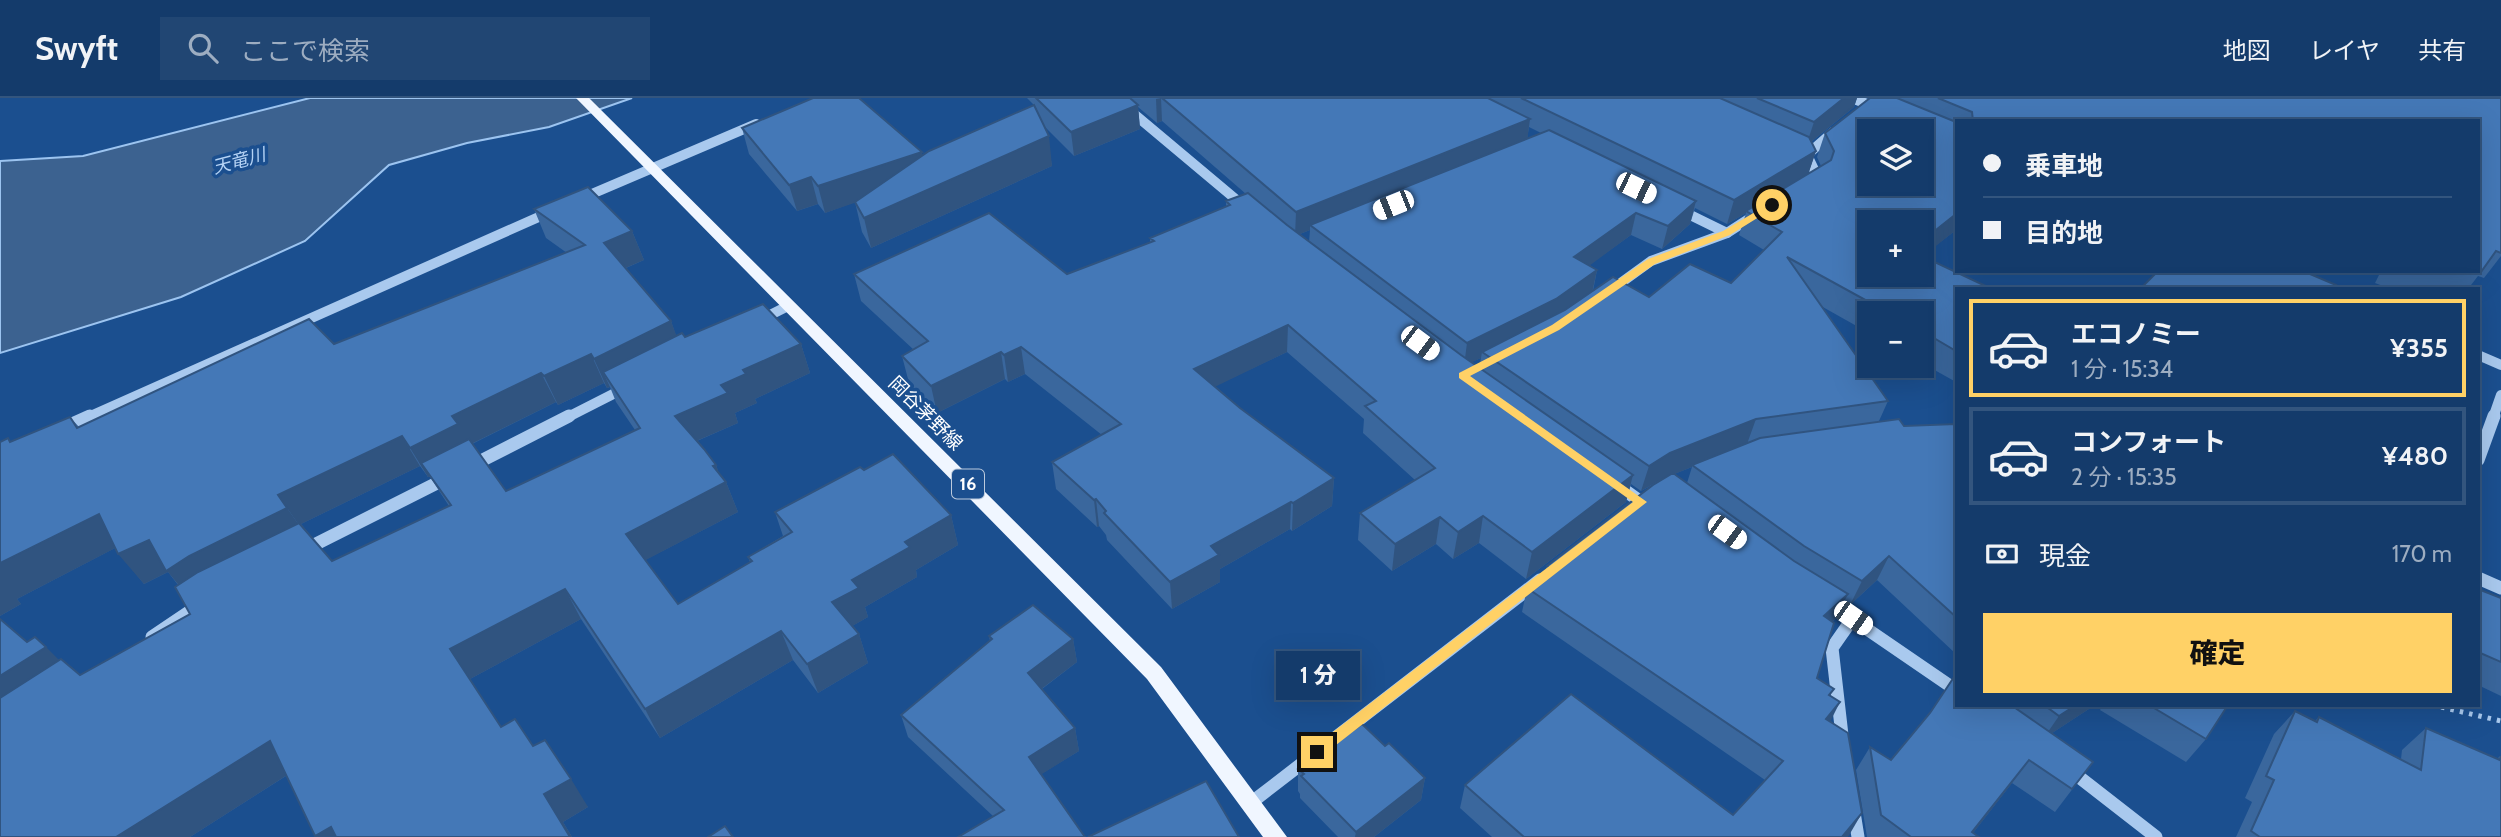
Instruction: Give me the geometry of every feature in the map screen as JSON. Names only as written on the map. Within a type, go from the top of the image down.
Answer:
[{"type":"main road","name":"岡谷茅野線","points":[[582,98],[1026,541],[1154,673],[1276,837]]},
{"type":"street","points":[[1115,98],[1260,219]]},
{"type":"street","points":[[1852,98],[1894,115]]},
{"type":"street","points":[[1854,115],[1878,98]]},
{"type":"street","points":[[575,201],[766,119]]},
{"type":"street","points":[[1807,155],[1844,123]]},
{"type":"street","points":[[1794,149],[1807,155],[1818,177],[1807,184]]},
{"type":"street","points":[[1666,203],[1727,233]]},
{"type":"street","points":[[51,433],[562,207]]},
{"type":"street","points":[[1598,298],[1651,261],[1727,233],[1761,212]]},
{"type":"street","points":[[751,325],[788,306]]},
{"type":"street","points":[[2480,356],[2501,365]]},
{"type":"street","points":[[292,556],[639,381]]},
{"type":"street","points":[[2480,454],[2501,395]]},
{"type":"street","points":[[1608,478],[1640,503]]},
{"type":"street","points":[[1252,802],[1555,568]]},
{"type":"street","points":[[2480,579],[2501,588]]},
{"type":"street","points":[[1810,591],[1955,689]]},
{"type":"street","points":[[137,646],[218,594]]},
{"type":"street","points":[[1845,758],[1832,648],[1853,618]]},
{"type":"street","points":[[2062,764],[2156,837]]},
{"type":"street","points":[[1850,785],[1858,837]]},
{"type":"path","points":[[2441,707],[2501,721]]},
{"type":"water","name":"天竜川","points":[[310,98],[632,98],[549,127],[467,143],[389,165],[305,241],[181,297],[0,353],[0,161],[83,156]]},
{"type":"building","points":[[813,98],[859,98],[922,152],[818,186],[811,177],[789,185],[742,128]]},
{"type":"building","points":[[1036,98],[1130,98],[1138,105],[1071,132]]},
{"type":"building","points":[[1162,98],[1488,98],[1530,119],[1296,212]]},
{"type":"building","points":[[1521,98],[1720,98],[1809,137],[1816,151],[1734,200]]},
{"type":"building","points":[[1757,98],[1844,98],[1814,122]]},
{"type":"building","points":[[1870,98],[1897,98],[1955,122],[1955,215],[1934,231],[1934,210],[1857,210],[1857,287],[1934,287],[1934,262],[1988,287],[1955,287],[1955,350],[1934,338],[1934,301],[1867,301],[1787,257],[1857,357],[1857,378],[1872,378],[1888,401],[1756,419],[1670,453],[1649,466],[1482,352],[1565,310],[1613,277],[1649,297],[1690,264],[1731,283],[1782,232],[1746,211],[1831,160],[1834,151],[1825,133]]},
{"type":"building","points":[[1938,98],[2501,98],[2501,253],[2496,251],[2480,272],[2480,119],[1973,119],[1972,112]]},
{"type":"building","points":[[1034,105],[1049,136],[864,218],[855,202],[929,151]]},
{"type":"building","points":[[1549,130],[1696,201],[1668,226],[1636,213],[1574,257],[1597,270],[1556,299],[1467,343],[1310,225]]},
{"type":"building","points":[[588,187],[632,231],[604,243],[671,321],[594,359],[591,354],[544,376],[541,373],[452,416],[458,424],[410,448],[402,436],[278,495],[287,508],[189,556],[166,571],[149,540],[118,554],[99,514],[0,563],[0,442],[8,438],[10,442],[70,417],[77,428],[309,319],[334,344],[585,245],[534,209]]},
{"type":"building","points":[[1248,193],[1461,355],[1633,475],[1532,552],[1483,516],[1458,532],[1440,517],[1395,544],[1360,513],[1435,468],[1365,406],[1376,401],[1288,325],[1194,369],[1240,408],[1334,478],[1211,546],[1219,555],[1170,582],[1104,513],[1106,511],[1096,499],[1052,462],[1121,424],[1021,347],[1004,355],[1001,352],[931,386],[902,356],[928,341],[854,274],[989,213],[1067,274],[1154,241],[1150,238],[1230,205],[1226,201]]},
{"type":"building","points":[[2156,273],[2308,273],[2336,285],[2334,287],[2142,287]]},
{"type":"building","points":[[763,304],[801,344],[743,370],[746,374],[721,385],[728,393],[675,416],[704,449],[726,482],[626,534],[678,604],[752,561],[748,557],[792,532],[775,512],[860,467],[864,470],[893,454],[951,515],[905,542],[910,547],[852,580],[859,588],[832,602],[859,634],[807,664],[781,631],[645,709],[565,589],[450,649],[501,727],[515,719],[533,746],[545,740],[571,779],[544,794],[570,837],[336,837],[331,827],[315,836],[270,741],[116,837],[0,837],[0,698],[61,659],[80,675],[190,614],[175,587],[198,572],[299,523],[332,561],[451,505],[421,463],[469,439],[506,491],[640,428],[603,372],[682,333],[685,337]]},
{"type":"building","points":[[1899,419],[1904,426],[1955,424],[1955,616],[1889,556],[1862,581],[1804,546],[1692,465],[1760,438]]},
{"type":"building","points":[[1673,473],[1794,561],[1848,594],[1824,616],[1834,623],[1817,678],[1834,689],[1829,695],[1840,702],[1826,719],[1848,733],[1862,813],[1842,837],[1524,837],[1465,785],[1571,694],[1733,815],[1783,761],[1527,588],[1552,569],[1547,566],[1653,485]]},
{"type":"building","points":[[2480,590],[2501,598],[2501,662],[2480,653]]},
{"type":"building","points":[[1033,605],[1073,639],[1028,673],[1075,728],[1029,757],[1085,837],[958,837],[1004,810],[901,715],[992,639],[989,636]]},
{"type":"building","points":[[0,619],[27,642],[35,637],[46,647],[0,676]]},
{"type":"building","points":[[1955,676],[1955,707],[2014,707],[2093,762],[2072,789],[2029,760],[1972,832],[1979,837],[1911,837],[1881,815],[1870,747],[1891,760],[1930,713]]},
{"type":"building","points":[[2047,707],[2073,707],[2059,716]]},
{"type":"building","points":[[2152,707],[2227,707],[2206,739]]},
{"type":"building","points":[[2295,711],[2317,722],[2319,717],[2421,770],[2426,728],[2500,760],[2501,756],[2501,837],[2260,837],[2251,831],[2274,780],[2266,776]]},
{"type":"building","points":[[1362,724],[1385,746],[1389,743],[1425,778],[1356,832],[1301,776],[1304,774],[1298,769]]},
{"type":"building","points":[[1206,781],[1239,837],[1088,837]]},
{"type":"building","points":[[725,826],[733,837],[708,837]]},
{"type":"route","points":[[1317,752],[1641,502],[1462,376],[1556,328],[1651,261],[1727,233],[1772,205]]}]
